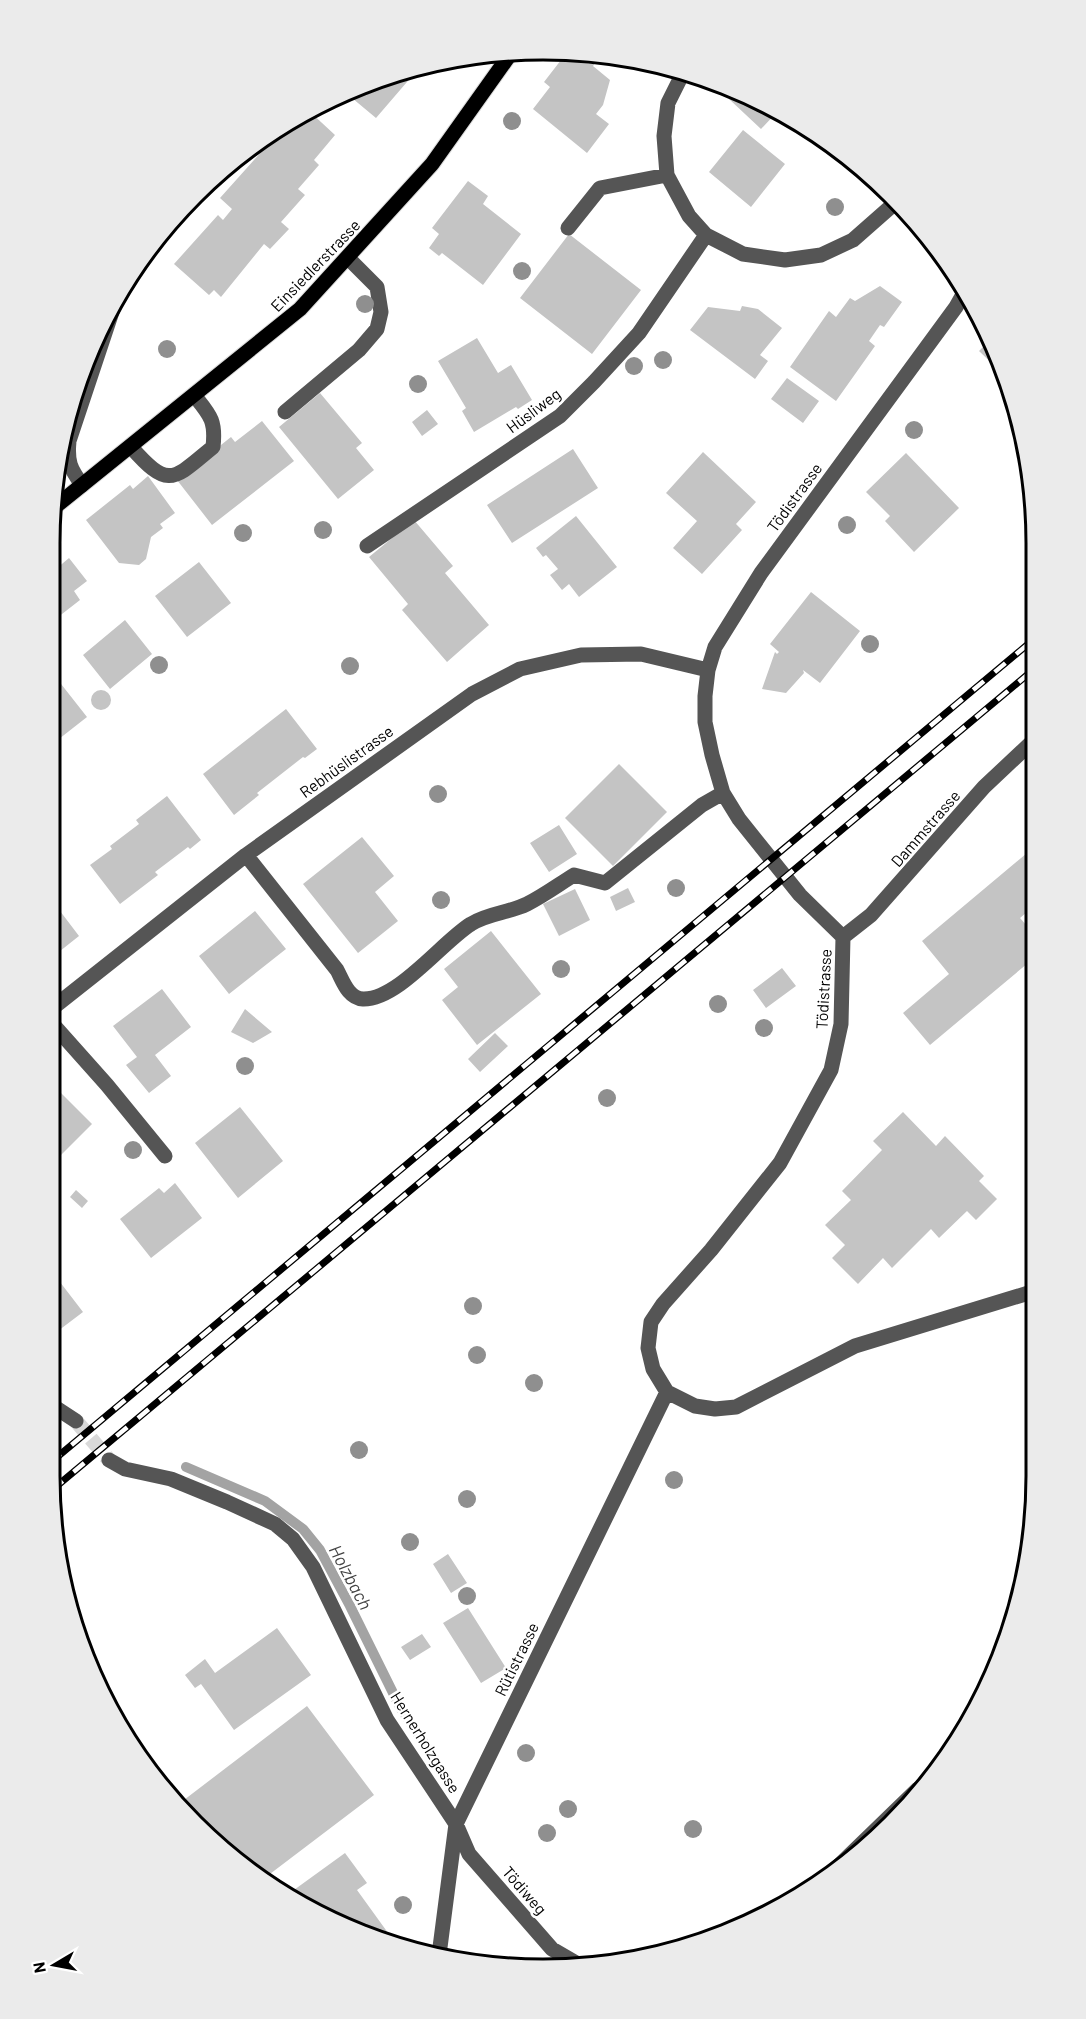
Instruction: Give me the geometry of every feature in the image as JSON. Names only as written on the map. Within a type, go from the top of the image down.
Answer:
[{"type":"main road","name":"Einsiedlerstrasse","points":[[62,501],[300,309],[432,164],[505,62]]},
{"type":"street","points":[[680,80],[668,103],[664,136],[667,175],[689,216],[706,235],[743,254],[784,260],[821,255],[853,240],[890,207]]},
{"type":"street","points":[[568,228],[600,188],[667,175]]},
{"type":"street","name":"Hüsliweg","points":[[367,546],[560,416],[639,333],[706,235]]},
{"type":"street","points":[[285,412],[359,350],[377,329],[381,312],[377,288],[348,258]]},
{"type":"street","name":"Tödistrasse","points":[[667,1392],[653,1369],[648,1348],[651,1322],[663,1304],[711,1250],[780,1163],[831,1070],[842,1024],[843,937],[800,895],[739,819],[723,793],[705,723],[708,670],[716,647],[762,573],[960,300]]},
{"type":"street","points":[[75,424],[93,368]]},
{"type":"street","points":[[131,447],[149,468],[158,473],[172,477],[183,472],[213,447],[211,417],[194,395]]},
{"type":"street","points":[[68,455],[70,469],[82,485]]},
{"type":"street","name":"Rebhüslistrasse","points":[[60,1002],[246,855],[472,694],[520,669],[581,655],[641,654],[708,670]]},
{"type":"street","name":"Dammstrasse","points":[[843,937],[871,915],[984,787],[1026,748]]},
{"type":"street","points":[[246,855],[337,970],[353,996],[364,999],[393,989],[432,959],[471,924],[493,914],[526,905],[574,875],[605,883],[702,805],[723,793]]},
{"type":"street","points":[[60,1032],[165,1156]]},
{"type":"street","points":[[667,1392],[695,1406],[715,1409],[736,1407],[855,1346],[1026,1294]]},
{"type":"street","name":"Rütistrasse","points":[[440,1948],[456,1824],[667,1392]]},
{"type":"street","points":[[60,1411],[76,1421]]},
{"type":"street","name":"Hernerholzgasse","points":[[109,1460],[125,1469],[171,1479],[227,1502],[275,1524],[293,1539],[313,1567],[387,1720],[456,1824]]},
{"type":"street","name":"Tödiweg","points":[[456,1824],[469,1854],[552,1948],[569,1958]]},
{"type":"building","points":[[561,61],[595,63],[593,66],[610,80],[603,105],[596,114],[609,124],[587,153],[533,109],[550,87],[544,82]]},
{"type":"building","points":[[410,79],[376,118],[353,99]]},
{"type":"building","points":[[730,98],[771,118],[761,129]]},
{"type":"building","points":[[316,117],[335,135],[314,160],[319,165],[298,189],[305,195],[281,222],[289,229],[270,249],[264,244],[221,297],[214,290],[209,295],[174,264],[218,215],[223,220],[232,209],[220,198],[263,150]]},
{"type":"building","points":[[743,130],[785,164],[751,207],[709,172]]},
{"type":"building","points":[[468,181],[488,196],[483,204],[521,234],[483,285],[442,253],[439,256],[429,248],[439,234],[432,228]]},
{"type":"building","points":[[569,234],[641,290],[592,354],[520,298]]},
{"type":"building","points":[[880,286],[902,302],[884,327],[880,325],[869,341],[875,346],[836,401],[790,367],[829,311],[836,317],[850,298],[855,301]]},
{"type":"building","points":[[742,306],[758,309],[782,328],[760,355],[768,361],[755,379],[690,330],[708,307],[740,311]]},
{"type":"building","points":[[477,338],[498,373],[511,365],[532,400],[474,432],[462,411],[466,408],[438,361]]},
{"type":"building","points":[[984,346],[990,362],[979,351]]},
{"type":"building","points":[[787,378],[819,401],[803,423],[771,399]]},
{"type":"building","points":[[320,393],[362,443],[356,448],[374,470],[338,499],[279,427]]},
{"type":"building","points":[[427,410],[438,424],[422,436],[412,422]]},
{"type":"building","points":[[262,421],[294,461],[212,525],[177,480],[231,437],[235,442]]},
{"type":"building","points":[[573,449],[598,488],[512,543],[487,505]]},
{"type":"building","points":[[703,452],[756,502],[736,524],[742,530],[702,574],[673,548],[697,521],[666,493]]},
{"type":"building","points":[[906,453],[959,508],[914,552],[885,521],[890,516],[866,492]]},
{"type":"building","points":[[148,476],[175,513],[160,524],[163,528],[151,537],[146,559],[139,565],[119,563],[86,520],[130,485],[133,489]]},
{"type":"building","points":[[576,516],[617,567],[579,597],[569,584],[562,590],[550,575],[558,569],[546,555],[543,557],[536,548]]},
{"type":"building","points":[[414,520],[453,566],[445,573],[489,625],[447,662],[402,610],[408,604],[369,557]]},
{"type":"building","points":[[69,558],[87,581],[74,591],[80,600],[60,616],[60,566]]},
{"type":"building","points":[[199,562],[231,603],[187,637],[155,596]]},
{"type":"building","points":[[811,592],[860,631],[820,683],[803,670],[804,673],[786,693],[762,689],[775,652],[777,654],[779,652],[770,644]]},
{"type":"building","points":[[125,620],[152,654],[110,689],[83,655]]},
{"type":"building","points":[[60,683],[87,717],[60,738]]},
{"type":"building","points":[[101,690],[108,693],[111,700],[108,707],[101,710],[94,707],[91,700],[94,693]]},
{"type":"building","points":[[286,709],[317,749],[305,758],[303,757],[257,793],[259,795],[234,815],[203,774]]},
{"type":"building","points":[[619,764],[667,812],[613,866],[565,818]]},
{"type":"building","points":[[167,796],[201,840],[155,872],[158,875],[120,904],[90,865],[112,849],[110,846],[139,824],[136,820]]},
{"type":"building","points":[[559,825],[577,854],[549,872],[530,843]]},
{"type":"building","points":[[362,837],[394,876],[375,892],[398,921],[358,953],[303,884]]},
{"type":"building","points":[[1026,854],[1026,913],[1020,918],[1026,925],[1026,965],[930,1045],[903,1013],[949,974],[922,941]]},
{"type":"building","points":[[628,888],[635,902],[616,911],[610,897]]},
{"type":"building","points":[[575,889],[590,920],[559,936],[543,904]]},
{"type":"building","points":[[60,911],[79,936],[60,951]]},
{"type":"building","points":[[255,911],[286,949],[229,994],[199,956]]},
{"type":"building","points":[[491,931],[541,994],[477,1045],[442,1000],[458,987],[444,969]]},
{"type":"building","points":[[782,968],[796,986],[766,1008],[753,990]]},
{"type":"building","points":[[162,989],[191,1027],[155,1055],[171,1076],[149,1093],[126,1065],[137,1057],[113,1026]]},
{"type":"building","points":[[245,1009],[272,1032],[253,1043],[231,1032]]},
{"type":"building","points":[[495,1033],[508,1046],[480,1072],[468,1059]]},
{"type":"building","points":[[60,1092],[92,1124],[60,1156]]},
{"type":"building","points":[[240,1107],[283,1161],[238,1198],[195,1143]]},
{"type":"building","points":[[903,1112],[936,1146],[945,1136],[984,1176],[979,1181],[997,1199],[976,1220],[967,1211],[939,1238],[931,1229],[892,1268],[883,1258],[858,1284],[832,1258],[845,1245],[825,1225],[851,1200],[842,1191],[882,1150],[873,1141]]},
{"type":"building","points":[[175,1183],[202,1218],[151,1258],[120,1219],[159,1188],[164,1193]]},
{"type":"building","points":[[76,1190],[88,1201],[82,1208],[70,1197]]},
{"type":"building","points":[[60,1282],[83,1312],[60,1329]]},
{"type":"building","points":[[448,1554],[467,1583],[451,1593],[433,1564]]},
{"type":"building","points":[[468,1608],[506,1668],[481,1683],[443,1623]]},
{"type":"building","points":[[277,1628],[311,1675],[234,1730],[201,1684],[195,1688],[185,1675],[205,1659],[215,1673]]},
{"type":"building","points":[[422,1634],[431,1647],[410,1660],[401,1647]]},
{"type":"building","points":[[307,1706],[374,1795],[270,1874],[201,1818],[185,1799]]},
{"type":"building","points":[[345,1853],[367,1883],[357,1890],[388,1933],[329,1909],[294,1890]]},
{"type":"waterway","name":"Holzbach","points":[[186,1467],[265,1501],[303,1529],[320,1550],[400,1707],[434,1758]]},
{"type":"tunnel","points":[[76,1421],[109,1460]]},
{"type":"railway","points":[[60,1455],[1026,646]]},
{"type":"railway","points":[[60,1483],[1026,676]]}]
